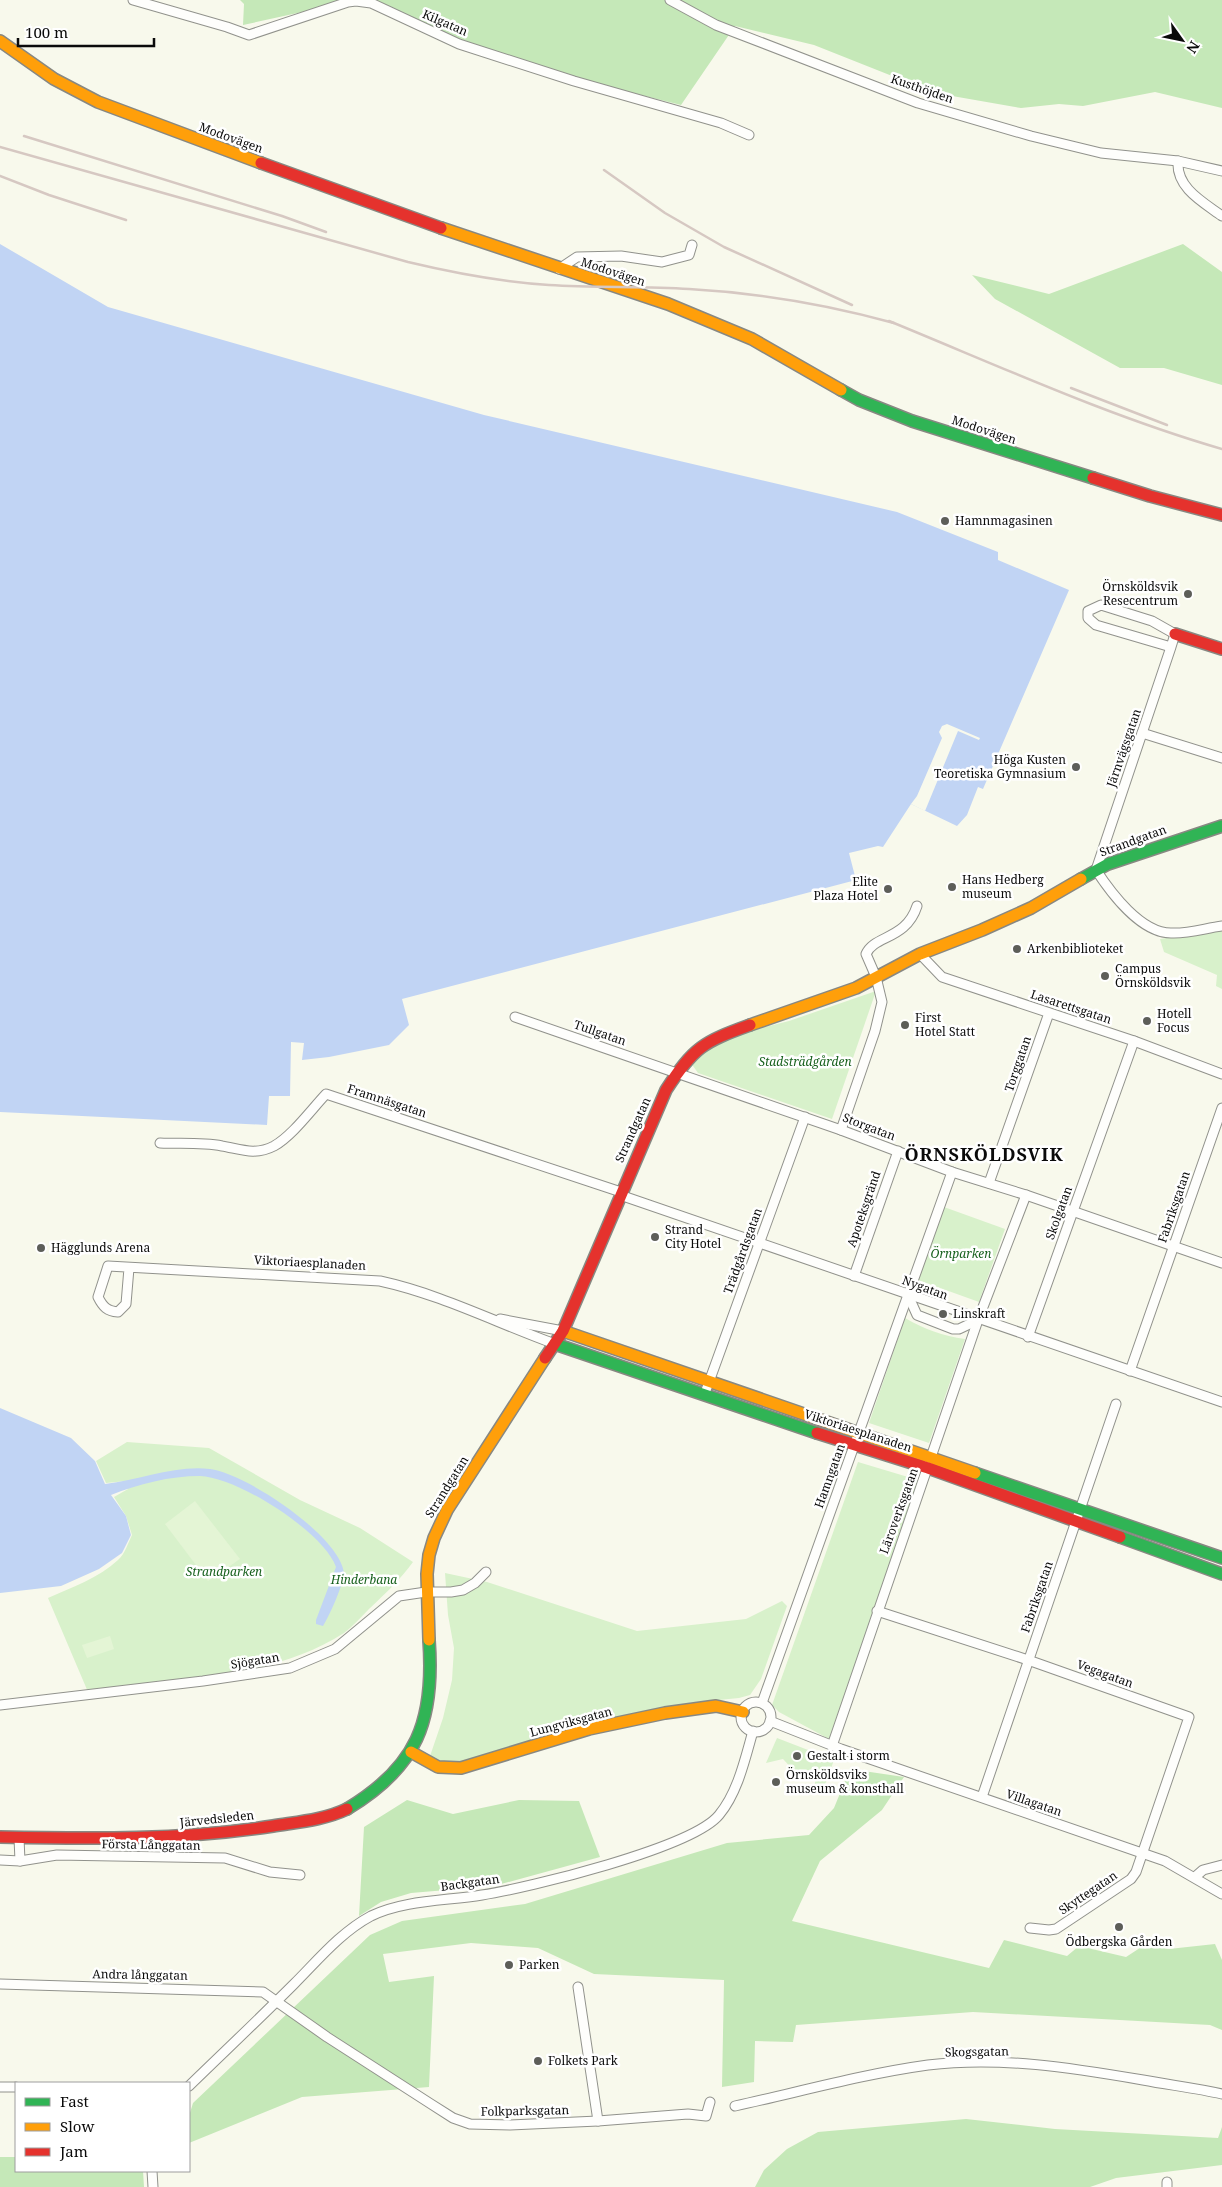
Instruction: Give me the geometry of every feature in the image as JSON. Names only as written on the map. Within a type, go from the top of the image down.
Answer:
[{"type":"main road","name":"Modovägen","points":[[0,41],[41,72],[81,96],[113,110],[559,269],[668,304],[752,339],[859,400],[912,421],[1140,494],[1222,515]]},
{"type":"main road","points":[[1175,634],[1222,649]]},
{"type":"main road","name":"Strandgatan","points":[[411,1752],[421,1730],[430,1693],[431,1675],[426,1592],[429,1554],[434,1536],[447,1510],[563,1331],[666,1090],[688,1056],[701,1045],[714,1038],[826,999],[876,977],[920,954],[982,930],[1031,908],[1096,870],[1158,846],[1222,826]]},
{"type":"main road","name":"Viktoriaesplanaden","points":[[563,1331],[858,1434],[930,1463],[1078,1515],[1222,1558]]},
{"type":"main road","name":"Viktoriaesplanaden","points":[[555,1344],[854,1446],[930,1463]]},
{"type":"main road","name":"Viktoriaesplanaden","points":[[1078,1515],[1222,1574]]},
{"type":"main road","name":"Lungviksgatan","points":[[411,1752],[438,1767],[461,1768],[589,1729],[665,1713],[716,1706],[743,1712]]},
{"type":"main road","name":"Järvedsleden","points":[[0,1837],[196,1837],[308,1821],[344,1810],[372,1792],[395,1774],[411,1752]]},
{"type":"street","name":"Kilgatan","points":[[132,0],[249,35],[348,2],[371,3],[459,44],[574,81],[721,123],[749,135]]},
{"type":"street","name":"Kusthöjden","points":[[670,0],[716,25],[918,102],[1031,136],[1101,153],[1178,161],[1222,171]]},
{"type":"street","points":[[1178,161],[1180,178],[1193,195],[1222,216]]},
{"type":"street","points":[[559,269],[577,257],[621,256],[662,262],[689,255],[692,245]]},
{"type":"street","points":[[1171,647],[1096,624],[1088,618],[1088,611],[1101,605],[1152,621],[1175,634]]},
{"type":"street","name":"Järnvägsgatan","points":[[1096,870],[1175,634]]},
{"type":"street","points":[[1142,733],[1222,758]]},
{"type":"street","points":[[1096,870],[1119,901],[1149,927],[1171,934],[1222,926]]},
{"type":"street","points":[[841,1130],[875,1032],[882,1002],[876,977],[866,958],[868,950],[907,926],[913,918],[917,906]]},
{"type":"street","name":"Lasarettsgatan","points":[[920,954],[942,977],[1134,1041],[1222,1074]]},
{"type":"street","name":"Torggatan","points":[[989,1183],[1049,1013]]},
{"type":"street","name":"Tullgatan","points":[[515,1017],[678,1072]]},
{"type":"street","name":"Skolgatan","points":[[1028,1337],[1134,1041]]},
{"type":"street","name":"Storgatan","points":[[678,1072],[952,1172],[1026,1195],[1222,1263]]},
{"type":"street","name":"Framnäsgatan","points":[[160,1143],[222,1146],[251,1152],[265,1150],[283,1140],[326,1094],[621,1193]]},
{"type":"street","name":"Fabriksgatan","points":[[1130,1371],[1222,1108]]},
{"type":"street","name":"Trädgårdsgatan","points":[[705,1394],[805,1117]]},
{"type":"street","name":"Apoteksgränd","points":[[854,1276],[898,1151]]},
{"type":"street","name":"Hamngatan","points":[[762,1704],[952,1172]]},
{"type":"street","name":"Nygatan","points":[[621,1193],[978,1320],[1222,1402]]},
{"type":"street","name":"Läroverksgatan","points":[[832,1746],[978,1320],[1026,1195]]},
{"type":"street","name":"Viktoriaesplanaden","points":[[129,1268],[126,1304],[118,1312],[109,1311],[102,1306],[98,1297],[108,1266],[380,1281],[396,1284],[485,1316],[513,1329],[555,1344]]},
{"type":"street","points":[[908,1295],[917,1315],[953,1330],[978,1320]]},
{"type":"street","name":"Viktoriaesplanaden","points":[[485,1316],[563,1331]]},
{"type":"street","name":"Fabriksgatan","points":[[982,1797],[1116,1404]]},
{"type":"street","name":"Sjögatan","points":[[0,1705],[203,1681],[290,1668],[335,1650],[399,1596],[426,1592],[456,1592],[475,1583],[486,1572]]},
{"type":"street","name":"Vegagatan","points":[[877,1611],[1028,1660],[1189,1718],[1142,1852]]},
{"type":"street","points":[[753,1703],[762,1704],[769,1709],[770,1721],[766,1728],[753,1731],[748,1729],[742,1722],[743,1712],[753,1703]]},
{"type":"street","points":[[770,1721],[832,1746]]},
{"type":"street","name":"Backgatan","points":[[190,2085],[338,1940],[363,1921],[379,1913],[415,1903],[482,1895],[539,1884],[617,1862],[682,1839],[707,1827],[719,1816],[728,1802],[736,1784],[753,1731]]},
{"type":"street","name":"Villagatan","points":[[832,1746],[1166,1861],[1222,1894]]},
{"type":"street","points":[[19,1838],[20,1861]]},
{"type":"street","name":"Skyttegatan","points":[[1030,1928],[1056,1929],[1127,1882],[1136,1872],[1142,1852]]},
{"type":"street","name":"Första Långgatan","points":[[0,1860],[20,1861],[57,1855],[225,1858],[270,1872],[300,1875]]},
{"type":"street","points":[[1196,1877],[1203,1870],[1222,1865]]},
{"type":"street","name":"Andra långgatan","points":[[0,1984],[250,1991],[263,1992],[276,2002]]},
{"type":"street","points":[[578,1987],[598,2121]]},
{"type":"street","name":"Folkparksgatan","points":[[276,2002],[327,2038],[461,2121],[496,2125],[598,2121],[688,2114],[706,2116],[710,2102]]},
{"type":"street","name":"Skogsgatan","points":[[735,2106],[858,2077],[929,2065],[964,2063],[1033,2064],[1222,2094]]},
{"type":"street","points":[[0,2087],[15,2087]]},
{"type":"street","points":[[152,2172],[152,2187]]},
{"type":"green space","points":[[240,0],[1222,0],[1222,108],[1155,92],[1083,106],[1059,104],[1021,108],[935,93],[814,45],[735,26],[681,105],[613,88],[459,44],[379,5],[348,2],[243,25],[244,4]]},
{"type":"green space","points":[[1183,244],[1222,272],[1222,385],[1164,368],[1120,368],[995,299],[972,275],[1049,294]]},
{"type":"green space","points":[[1222,929],[1222,989],[1216,986],[1217,975],[1164,952],[1160,939]]},
{"type":"green space","name":"Stadsträdgården","points":[[876,991],[832,1119],[698,1073],[691,1063],[702,1049],[734,1035],[789,1021]]},
{"type":"green space","name":"Örnparken","points":[[944,1207],[1005,1229],[979,1302],[918,1280]]},
{"type":"green space","points":[[905,1318],[934,1332],[965,1339],[929,1443],[869,1423]]},
{"type":"green space","name":"Strandparken","points":[[127,1442],[209,1448],[300,1500],[360,1528],[413,1562],[392,1587],[351,1627],[317,1648],[286,1660],[220,1676],[88,1692],[48,1598],[85,1582],[102,1572],[118,1560],[124,1552],[132,1535],[126,1516],[114,1497],[128,1489],[126,1481],[106,1483],[96,1461]]},
{"type":"green space","points":[[858,1462],[918,1480],[829,1739],[779,1712],[772,1705]]},
{"type":"green space","points":[[195,1501],[240,1559],[208,1581],[165,1524]]},
{"type":"green space","points":[[445,1573],[487,1582],[637,1631],[746,1619],[782,1601],[787,1606],[761,1679],[750,1695],[739,1698],[688,1703],[633,1714],[461,1765],[441,1764],[429,1759],[443,1718],[452,1680],[454,1648],[448,1615]]},
{"type":"green space","points":[[110,1636],[114,1649],[87,1658],[82,1645]]},
{"type":"green space","points":[[777,1738],[834,1760],[823,1790],[815,1788],[815,1779],[796,1773],[783,1759],[766,1763]]},
{"type":"green space","points":[[850,1769],[904,1777],[882,1810],[820,1861],[792,1921],[989,1968],[1004,1940],[1067,1956],[1079,1946],[1126,1957],[1146,1944],[1169,1949],[1215,1944],[1222,1960],[1222,2030],[1210,2025],[973,2012],[796,2025],[793,2042],[755,2041],[754,2082],[722,2087],[724,1980],[594,1974],[538,1948],[471,1943],[383,1954],[389,1982],[434,1976],[429,2087],[302,2097],[190,2143],[190,2113],[193,2103],[370,1935],[402,1921],[525,1904],[727,1843],[809,1835],[834,1808]]},
{"type":"green space","points":[[407,1800],[453,1814],[519,1800],[579,1801],[600,1857],[494,1886],[411,1893],[381,1902],[359,1916],[364,1827]]},
{"type":"green space","points":[[966,2119],[1055,2129],[1218,2138],[1222,2127],[1222,2165],[1116,2178],[1090,2187],[755,2187],[764,2170],[787,2149],[818,2132]]},
{"type":"green space","points":[[0,2157],[15,2157],[15,2172],[143,2172],[144,2187],[0,2187]]},
{"type":"water","points":[[0,244],[108,307],[484,415],[897,512],[998,552],[998,560],[1069,590],[983,789],[978,787],[967,815],[957,826],[911,804],[883,847],[878,846],[849,853],[856,880],[402,999],[409,1025],[389,1045],[329,1057],[302,1060],[304,1043],[291,1042],[290,1096],[269,1096],[267,1125],[0,1112]]},
{"type":"water","points":[[0,1408],[71,1438],[95,1461],[105,1484],[197,1468],[226,1473],[267,1494],[309,1525],[339,1558],[344,1573],[342,1584],[323,1626],[316,1624],[316,1620],[336,1567],[328,1553],[315,1538],[297,1523],[256,1496],[216,1479],[200,1476],[154,1481],[111,1495],[126,1516],[131,1535],[122,1553],[99,1569],[61,1586],[0,1593]]},
{"type":"pier","points":[[947,724],[980,738],[979,740],[958,731],[925,811],[911,804],[917,796],[942,738],[939,732],[942,726]]},
{"type":"railway","points":[[24,136],[282,216],[326,232]]},
{"type":"railway","points":[[0,147],[408,262],[460,273],[514,282],[549,285],[672,288],[741,293],[818,305],[894,323]]},
{"type":"railway","points":[[604,170],[665,213],[724,247],[852,305]]},
{"type":"railway","points":[[0,176],[49,195],[126,220]]},
{"type":"railway","points":[[889,321],[1096,406],[1179,436],[1222,449]]},
{"type":"railway","points":[[1071,388],[1167,425]]},
{"type":"traffic: fast","points":[[841,390],[859,400],[912,421],[1093,478]]},
{"type":"traffic: fast","points":[[1081,879],[1108,864],[1222,826]]},
{"type":"traffic: fast","points":[[555,1344],[817,1433]]},
{"type":"traffic: fast","points":[[975,1473],[1222,1558]]},
{"type":"traffic: fast","points":[[1120,1537],[1222,1574]]},
{"type":"traffic: fast","points":[[347,1809],[371,1793],[390,1776],[405,1758],[416,1739],[424,1718],[429,1695],[429,1640]]},
{"type":"traffic: slow","points":[[0,41],[54,79],[98,102],[261,163]]},
{"type":"traffic: slow","points":[[441,228],[668,304],[752,339],[841,390]]},
{"type":"traffic: slow","points":[[750,1025],[856,988],[920,954],[982,930],[1031,908],[1081,879]]},
{"type":"traffic: slow","points":[[563,1331],[975,1473]]},
{"type":"traffic: slow","points":[[429,1640],[427,1574],[429,1555],[434,1538],[447,1510],[545,1358]]},
{"type":"traffic: slow","points":[[411,1752],[438,1767],[461,1768],[589,1729],[665,1713],[716,1706],[743,1712]]},
{"type":"traffic: jam","points":[[261,163],[441,228]]},
{"type":"traffic: jam","points":[[1093,478],[1150,496],[1222,515]]},
{"type":"traffic: jam","points":[[1175,634],[1222,649]]},
{"type":"traffic: jam","points":[[545,1358],[563,1331],[666,1090],[684,1064],[701,1048],[721,1036],[750,1025]]},
{"type":"traffic: jam","points":[[817,1433],[928,1468],[1120,1537]]},
{"type":"traffic: jam","points":[[0,1837],[102,1838],[205,1834],[239,1831],[310,1820],[329,1816],[347,1809]]},
{"type":"place","name":"Hamnmagasinen","points":[[945,521]]},
{"type":"place","name":"Örnsköldsvik Resecentrum","points":[[1188,594]]},
{"type":"place","name":"Höga Kusten Teoretiska Gymnasium","points":[[1076,767]]},
{"type":"place","name":"Hans Hedberg museum","points":[[952,887]]},
{"type":"place","name":"Elite Plaza Hotel","points":[[888,889]]},
{"type":"place","name":"Arkenbiblioteket","points":[[1017,949]]},
{"type":"place","name":"Campus Örnsköldsvik","points":[[1105,976]]},
{"type":"place","name":"Hotell Focus","points":[[1147,1021]]},
{"type":"place","name":"First Hotel Statt","points":[[905,1025]]},
{"type":"place","name":"Strand City Hotel","points":[[655,1237]]},
{"type":"place","name":"Hägglunds Arena","points":[[41,1248]]},
{"type":"place","name":"Linskraft","points":[[943,1314]]},
{"type":"place","name":"Gestalt i storm","points":[[797,1756]]},
{"type":"place","name":"Örnsköldsviks museum & konsthall","points":[[776,1782]]},
{"type":"place","name":"Ödbergska Gården","points":[[1119,1927]]},
{"type":"place","name":"Parken","points":[[509,1965]]},
{"type":"place","name":"Folkets Park","points":[[538,2061]]},
{"type":"district","name":"ÖRNSKÖLDSVIK","points":[[984,1155]]},
{"type":"park label","name":"Hinderbana","points":[[364,1580]]}]
